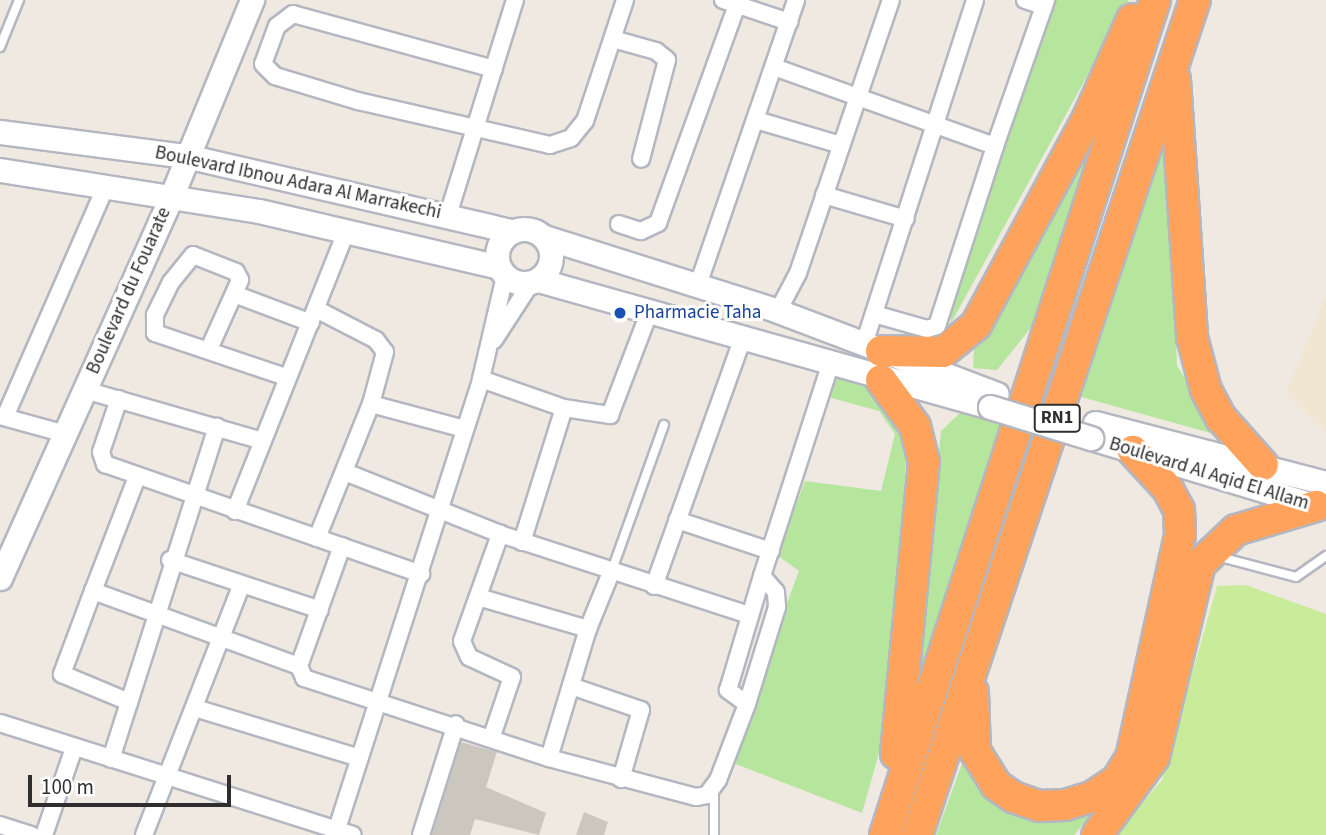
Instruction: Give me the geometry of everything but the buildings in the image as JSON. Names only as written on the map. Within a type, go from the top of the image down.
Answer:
[{"type":"highway","points":[[873,347],[943,352],[976,325],[1088,118],[1141,0]]},
{"type":"highway","name":"RN1","points":[[882,835],[1155,0]]},
{"type":"highway","name":"RN1","points":[[917,835],[1195,0]]},
{"type":"highway","points":[[1174,66],[1192,337],[1206,390],[1221,418],[1263,465]]},
{"type":"highway","points":[[881,380],[915,426],[924,462],[907,678],[882,835]]},
{"type":"highway","points":[[973,671],[975,751],[996,785],[1039,806],[1092,797],[1117,780],[1131,758],[1180,535],[1179,510],[1168,489],[1133,451]]},
{"type":"highway","points":[[1097,835],[1154,757],[1200,564],[1236,530],[1323,500]]},
{"type":"main road","name":"Boulevard du Fouarate","points":[[0,578],[172,195],[252,0]]},
{"type":"main road","name":"Boulevard Ibnou Adara Al Marrakechi","points":[[0,132],[186,156],[512,231]]},
{"type":"main road","name":"Boulevard Ibnou Adara Al Marrakechi","points":[[0,170],[172,195],[346,232],[502,271]]},
{"type":"main road","points":[[994,401],[873,347],[778,311],[544,237],[529,229],[512,231],[498,246],[502,271],[534,281],[650,310],[881,380],[994,401],[1093,431]]},
{"type":"main road","points":[[534,281],[551,265],[544,237]]},
{"type":"main road","name":"Boulevard Al Aqid El Allam","points":[[1093,431],[1263,465],[1323,500]]},
{"type":"main road","name":"Boulevard Al Aqid El Allam","points":[[1093,431],[1133,451],[1323,500]]},
{"type":"street","points":[[494,69],[293,14],[277,26],[263,59],[275,75],[475,130],[550,145],[571,138],[585,121],[625,0]]},
{"type":"street","points":[[698,285],[796,0]]},
{"type":"street","points":[[778,311],[798,273],[891,0]]},
{"type":"street","points":[[873,347],[874,314],[975,0]]},
{"type":"street","points":[[874,314],[927,330],[937,326],[1045,3],[1025,0]]},
{"type":"street","points":[[449,215],[513,1]]},
{"type":"street","points":[[619,224],[641,231],[658,223],[730,2],[789,22]]},
{"type":"street","points":[[613,39],[656,51],[667,60],[641,159]]},
{"type":"street","points":[[774,67],[859,93],[995,146]]},
{"type":"street","points":[[756,120],[841,145]]},
{"type":"street","points":[[66,434],[2,416],[106,186]]},
{"type":"street","points":[[824,195],[906,219]]},
{"type":"street","points":[[235,511],[260,440],[314,316],[346,232]]},
{"type":"street","points":[[209,349],[234,294],[239,275],[193,255],[185,259],[155,315],[159,336],[209,349],[286,377]]},
{"type":"street","points":[[335,832],[442,509],[481,379],[492,342],[502,271]]},
{"type":"street","points":[[492,342],[534,281]]},
{"type":"street","points":[[234,294],[314,316],[382,345],[384,362],[371,404],[317,538]]},
{"type":"street","points":[[481,379],[565,408],[610,415],[650,310]]},
{"type":"street","points":[[654,586],[743,338]]},
{"type":"street","points":[[747,704],[728,690],[831,363]]},
{"type":"street","points":[[85,390],[260,440]]},
{"type":"street","points":[[119,399],[101,455],[105,464],[196,498],[421,574]]},
{"type":"street","points":[[371,404],[465,429]]},
{"type":"street","points":[[522,542],[565,408]]},
{"type":"street","points":[[111,759],[170,560],[196,498],[217,427]]},
{"type":"street","points":[[345,472],[522,542],[750,615]]},
{"type":"street","points":[[129,702],[62,674],[137,477]]},
{"type":"street","points":[[677,520],[771,551]]},
{"type":"street","points":[[492,736],[514,684],[506,673],[463,650],[500,534]]},
{"type":"street","points":[[342,546],[299,666],[300,675],[310,681],[492,736],[549,758],[695,797],[714,789],[747,704],[777,607],[776,592],[762,576]]},
{"type":"street","points":[[170,560],[320,610]]},
{"type":"street","points":[[549,758],[587,629],[612,570]]},
{"type":"street","points":[[144,835],[223,639],[242,584]]},
{"type":"street","points":[[93,591],[299,666]]},
{"type":"street","points":[[478,597],[587,629]]},
{"type":"street","points":[[571,685],[642,710],[621,779]]},
{"type":"street","points":[[195,708],[360,758]]},
{"type":"street","points":[[0,723],[335,832],[354,835]]},
{"type":"street","points":[[421,835],[456,724]]},
{"type":"street","points":[[44,835],[74,748]]},
{"type":"street","points":[[0,825],[31,835]]},
{"type":"lane","points":[[0,47],[19,0]]},
{"type":"lane","points":[[612,570],[664,425]]},
{"type":"lane","points":[[1224,558],[1296,577],[1326,556]]},
{"type":"lane","points":[[714,789],[714,835]]},
{"type":"shaded area","points":[[1326,295],[1326,433],[1286,392]]},
{"type":"green space","points":[[1050,0],[1129,0],[951,323],[949,304]]},
{"type":"green space","points":[[1126,64],[1037,320],[997,370],[973,368],[975,334]]},
{"type":"green space","points":[[1160,135],[1168,135],[1177,366],[1225,437],[1074,395]]},
{"type":"green space","points":[[837,372],[865,380],[908,433],[889,718],[862,813],[728,761],[799,571],[777,555],[805,481],[881,491],[895,434],[879,411],[828,397]]},
{"type":"green space","points":[[961,412],[1009,425],[915,705],[941,431]]},
{"type":"green space","points":[[1246,585],[1326,614],[1326,835],[1115,835],[1162,780],[1217,586]]},
{"type":"green space","points":[[963,761],[1000,803],[1099,805],[1074,835],[936,835]]},
{"type":"place","name":"Pharmacie Taha","points":[[620,313]]}]
